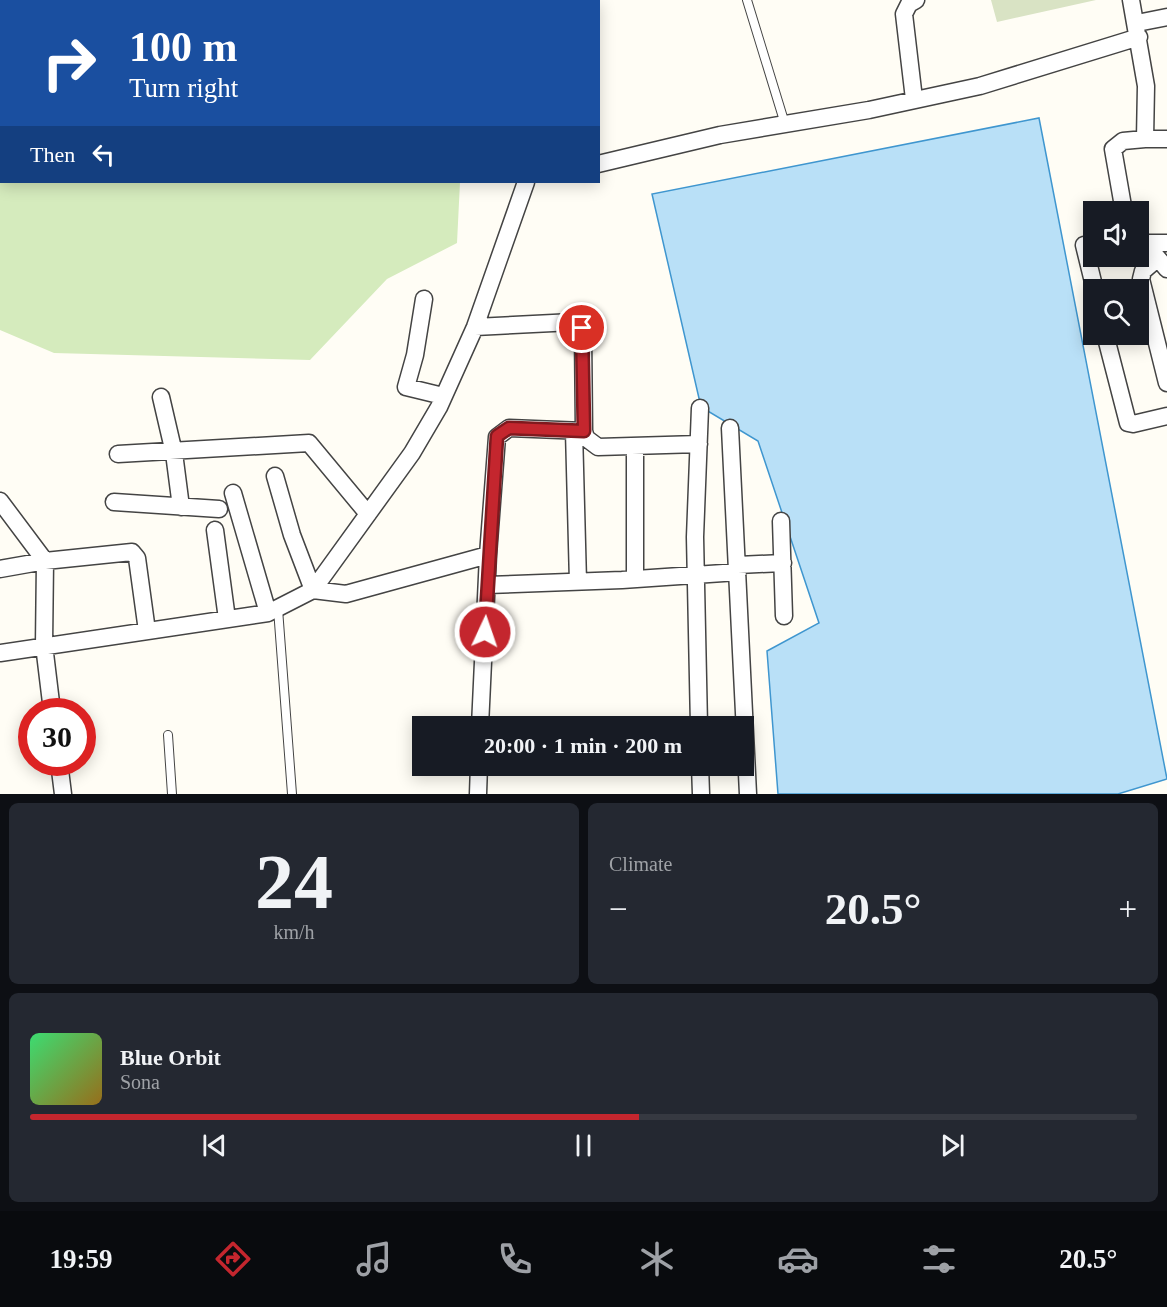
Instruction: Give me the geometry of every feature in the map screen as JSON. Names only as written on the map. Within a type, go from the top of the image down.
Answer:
[{"type":"street","points":[[914,99],[904,14],[909,4],[916,0]]},
{"type":"street","points":[[1131,0],[1146,86],[1145,139]]},
{"type":"street","points":[[600,164],[720,135],[869,110],[980,86],[1138,30],[1167,17]]},
{"type":"street","points":[[1122,201],[1113,149],[1123,141],[1167,139]]},
{"type":"street","points":[[0,653],[273,611],[313,590],[412,453],[443,396],[475,327],[526,183]]},
{"type":"street","points":[[1149,241],[1167,243]]},
{"type":"street","points":[[1149,248],[1162,264],[1143,272],[1141,279],[1167,383]]},
{"type":"street","points":[[424,299],[415,355],[406,387],[443,396]]},
{"type":"street","points":[[475,327],[566,321],[573,322],[582,328],[578,582]]},
{"type":"street","points":[[1109,345],[1128,423],[1133,424],[1167,416]]},
{"type":"street","points":[[161,397],[174,453],[181,507]]},
{"type":"street","points":[[699,716],[696,575],[700,408]]},
{"type":"street","points":[[480,716],[488,555],[497,436],[509,428],[579,431],[598,447],[699,444]]},
{"type":"street","points":[[730,428],[748,794]]},
{"type":"street","points":[[118,454],[174,453],[309,443],[368,514]]},
{"type":"street","points":[[634,579],[635,446]]},
{"type":"street","points":[[275,476],[292,535],[313,590]]},
{"type":"street","points":[[233,493],[273,611]]},
{"type":"street","points":[[0,501],[45,561],[44,645],[50,698]]},
{"type":"street","points":[[114,502],[219,509]]},
{"type":"street","points":[[782,522],[784,616]]},
{"type":"street","points":[[215,530],[227,619]]},
{"type":"street","points":[[0,569],[45,561],[132,552],[137,558],[147,631]]},
{"type":"street","points":[[313,590],[346,594],[488,555]]},
{"type":"street","points":[[487,585],[696,575],[783,563]]},
{"type":"street","points":[[61,776],[63,794]]},
{"type":"street","points":[[478,794],[479,776]]},
{"type":"street","points":[[700,776],[701,794]]},
{"type":"lane","points":[[747,0],[785,124]]},
{"type":"lane","points":[[273,611],[292,794]]},
{"type":"lane","points":[[168,735],[172,794]]},
{"type":"green space","points":[[991,0],[1096,0],[997,22]]},
{"type":"green space","points":[[0,183],[460,183],[457,243],[387,279],[310,360],[54,353],[0,330]]},
{"type":"water","points":[[1039,118],[1167,779],[1118,794],[778,794],[767,651],[819,623],[758,441],[701,407],[652,194]]},
{"type":"route","points":[[485,632],[497,436],[509,428],[584,431],[582,328]]}]
